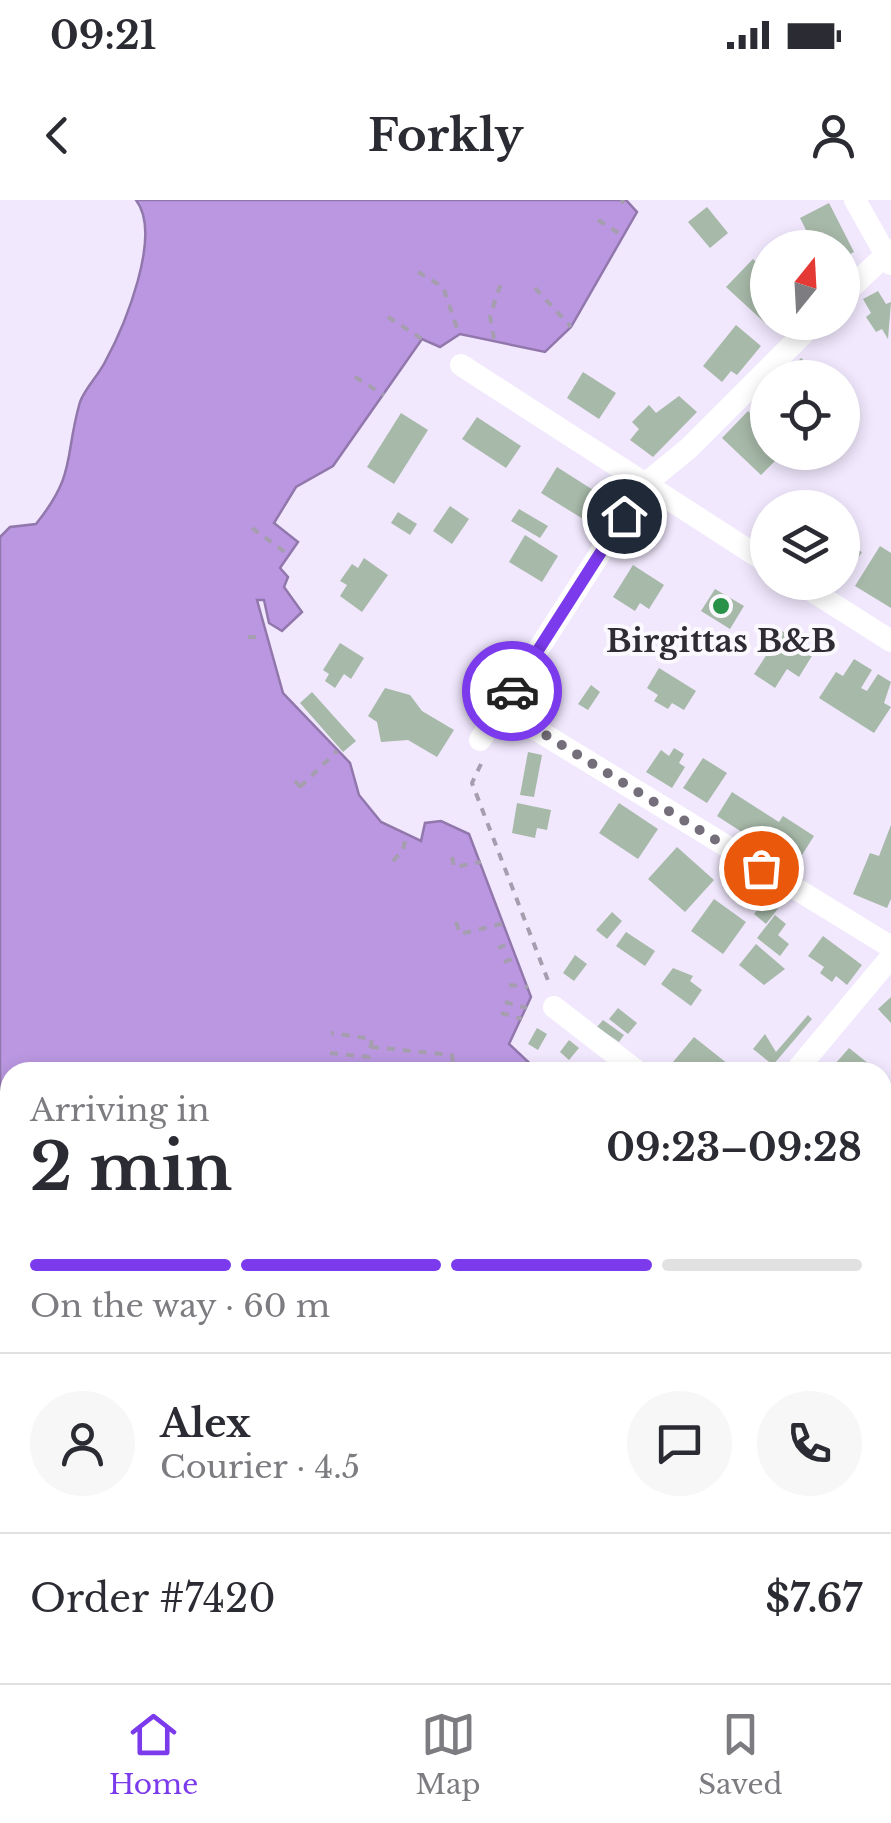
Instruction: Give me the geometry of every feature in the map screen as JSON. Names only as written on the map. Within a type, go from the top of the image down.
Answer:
[{"type":"street","points":[[855,200],[889,256],[860,281]]},
{"type":"street","points":[[480,740],[644,485],[688,448],[797,340]]},
{"type":"street","points":[[461,365],[750,552]]},
{"type":"street","points":[[826,600],[891,641]]},
{"type":"street","points":[[502,708],[891,947]]},
{"type":"street","points":[[803,1062],[891,958]]},
{"type":"street","points":[[554,1007],[625,1062]]},
{"type":"path","points":[[598,220],[625,237]]},
{"type":"path","points":[[418,272],[443,287],[459,334]]},
{"type":"path","points":[[494,340],[490,316],[501,283]]},
{"type":"path","points":[[535,288],[571,327]]},
{"type":"path","points":[[388,316],[422,338]]},
{"type":"path","points":[[355,377],[384,395]]},
{"type":"path","points":[[252,528],[289,555]]},
{"type":"path","points":[[248,637],[264,637]]},
{"type":"path","points":[[480,740],[484,758],[472,782],[546,970],[554,1007]]},
{"type":"path","points":[[300,786],[337,750]]},
{"type":"path","points":[[295,781],[306,793]]},
{"type":"path","points":[[393,861],[403,850],[406,837]]},
{"type":"path","points":[[452,857],[454,867],[480,862]]},
{"type":"path","points":[[456,922],[460,934],[505,922]]},
{"type":"path","points":[[498,948],[512,942]]},
{"type":"path","points":[[504,962],[517,957]]},
{"type":"path","points":[[509,986],[528,987]]},
{"type":"path","points":[[505,1002],[527,1008]]},
{"type":"path","points":[[500,1013],[522,1019]]},
{"type":"path","points":[[330,1053],[370,1057],[372,1039],[331,1033]]},
{"type":"path","points":[[371,1047],[452,1056],[453,1062]]},
{"type":"shaded area","points":[[136,200],[626,200],[637,212],[571,327],[545,352],[460,334],[440,347],[422,339],[333,466],[296,487],[274,523],[298,542],[280,568],[288,577],[284,587],[302,612],[282,631],[269,623],[264,600],[257,600],[283,693],[350,763],[359,795],[381,822],[421,841],[425,823],[441,821],[469,834],[531,997],[509,1044],[528,1062],[0,1062],[0,537],[10,527],[36,524],[58,491],[80,402],[113,346],[138,281],[145,235]]},
{"type":"building","points":[[829,203],[843,230],[806,230],[800,218]]},
{"type":"building","points":[[707,207],[728,233],[710,248],[688,222]]},
{"type":"building","points":[[750,262],[750,309],[726,287]]},
{"type":"building","points":[[878,291],[886,304],[891,302],[888,339],[882,329],[876,332],[866,317],[871,313],[863,299]]},
{"type":"building","points":[[736,325],[761,346],[737,375],[731,371],[722,382],[703,366]]},
{"type":"building","points":[[583,372],[616,393],[599,419],[567,398]]},
{"type":"building","points":[[679,396],[697,412],[653,457],[630,440],[639,429],[632,422],[649,405],[656,413]]},
{"type":"building","points":[[401,413],[428,430],[394,484],[367,467]]},
{"type":"building","points":[[750,413],[750,465],[722,438]]},
{"type":"building","points":[[477,417],[521,446],[506,468],[462,439]]},
{"type":"building","points":[[557,467],[612,502],[596,527],[541,493]]},
{"type":"building","points":[[450,506],[469,519],[452,544],[433,531]]},
{"type":"building","points":[[519,509],[548,526],[540,538],[511,521]]},
{"type":"building","points":[[398,512],[417,524],[410,535],[391,523]]},
{"type":"building","points":[[525,535],[558,556],[542,582],[509,562]]},
{"type":"building","points":[[880,546],[891,553],[891,608],[860,589],[860,578]]},
{"type":"building","points":[[364,558],[388,575],[362,612],[340,596],[347,585],[340,581],[352,564],[358,568]]},
{"type":"building","points":[[633,565],[664,585],[649,609],[640,603],[635,611],[613,597]]},
{"type":"building","points":[[715,589],[744,606],[730,629],[701,611]]},
{"type":"building","points":[[782,631],[815,651],[799,677],[787,669],[775,688],[754,674]]},
{"type":"building","points":[[340,643],[364,658],[351,679],[344,674],[335,688],[325,681],[329,674],[323,670]]},
{"type":"building","points":[[854,659],[872,670],[861,688],[867,691],[878,674],[891,682],[884,703],[891,707],[874,733],[819,698],[836,672],[843,676]]},
{"type":"building","points":[[659,668],[696,691],[684,710],[672,703],[668,709],[654,701],[658,695],[647,688]]},
{"type":"building","points":[[591,685],[600,692],[588,710],[578,704]]},
{"type":"building","points":[[385,688],[410,695],[422,711],[454,730],[437,757],[408,740],[381,742],[377,722],[368,716]]},
{"type":"building","points":[[312,692],[356,741],[343,752],[300,703]]},
{"type":"building","points":[[674,748],[684,754],[679,763],[685,767],[672,788],[646,772],[661,750],[669,756]]},
{"type":"building","points":[[528,752],[542,755],[534,797],[520,795]]},
{"type":"building","points":[[703,758],[727,773],[707,803],[683,788]]},
{"type":"building","points":[[732,792],[779,822],[783,816],[814,836],[795,866],[717,816]]},
{"type":"building","points":[[517,803],[551,810],[547,830],[537,828],[535,838],[512,833]]},
{"type":"building","points":[[619,803],[658,829],[638,859],[599,833]]},
{"type":"building","points":[[891,825],[891,899],[887,908],[853,894],[870,853],[879,856]]},
{"type":"building","points":[[677,847],[714,880],[685,912],[648,879]]},
{"type":"building","points":[[767,896],[780,906],[766,924],[754,914]]},
{"type":"building","points":[[714,899],[746,922],[723,954],[691,931]]},
{"type":"building","points":[[612,912],[622,921],[607,939],[596,930]]},
{"type":"building","points":[[775,915],[786,924],[778,935],[789,944],[780,956],[757,938]]},
{"type":"building","points":[[626,932],[655,951],[645,966],[616,946]]},
{"type":"building","points":[[823,936],[862,965],[847,985],[836,976],[832,982],[820,973],[824,967],[808,956]]},
{"type":"building","points":[[756,944],[785,969],[764,985],[739,965]]},
{"type":"building","points":[[575,955],[587,964],[574,981],[563,973]]},
{"type":"building","points":[[673,968],[693,976],[690,981],[702,990],[691,1006],[661,984]]},
{"type":"building","points":[[891,997],[891,1023],[878,1009]]},
{"type":"building","points":[[618,1008],[637,1023],[628,1034],[609,1019]]},
{"type":"building","points":[[808,1015],[812,1019],[776,1062],[769,1062],[753,1049],[765,1034],[776,1052]]},
{"type":"building","points":[[603,1020],[624,1035],[619,1042],[597,1027]]},
{"type":"building","points":[[537,1028],[547,1034],[538,1050],[528,1044]]},
{"type":"building","points":[[694,1037],[725,1062],[673,1062]]},
{"type":"building","points":[[569,1040],[579,1048],[569,1060],[560,1052]]},
{"type":"building","points":[[849,1048],[866,1062],[837,1062]]},
{"type":"way so far","points":[[512,691],[502,708],[761,868]]},
{"type":"place","name":"Birgittas B&B","points":[[721,606]]},
{"type":"route","points":[[512,691],[624,516]]}]
